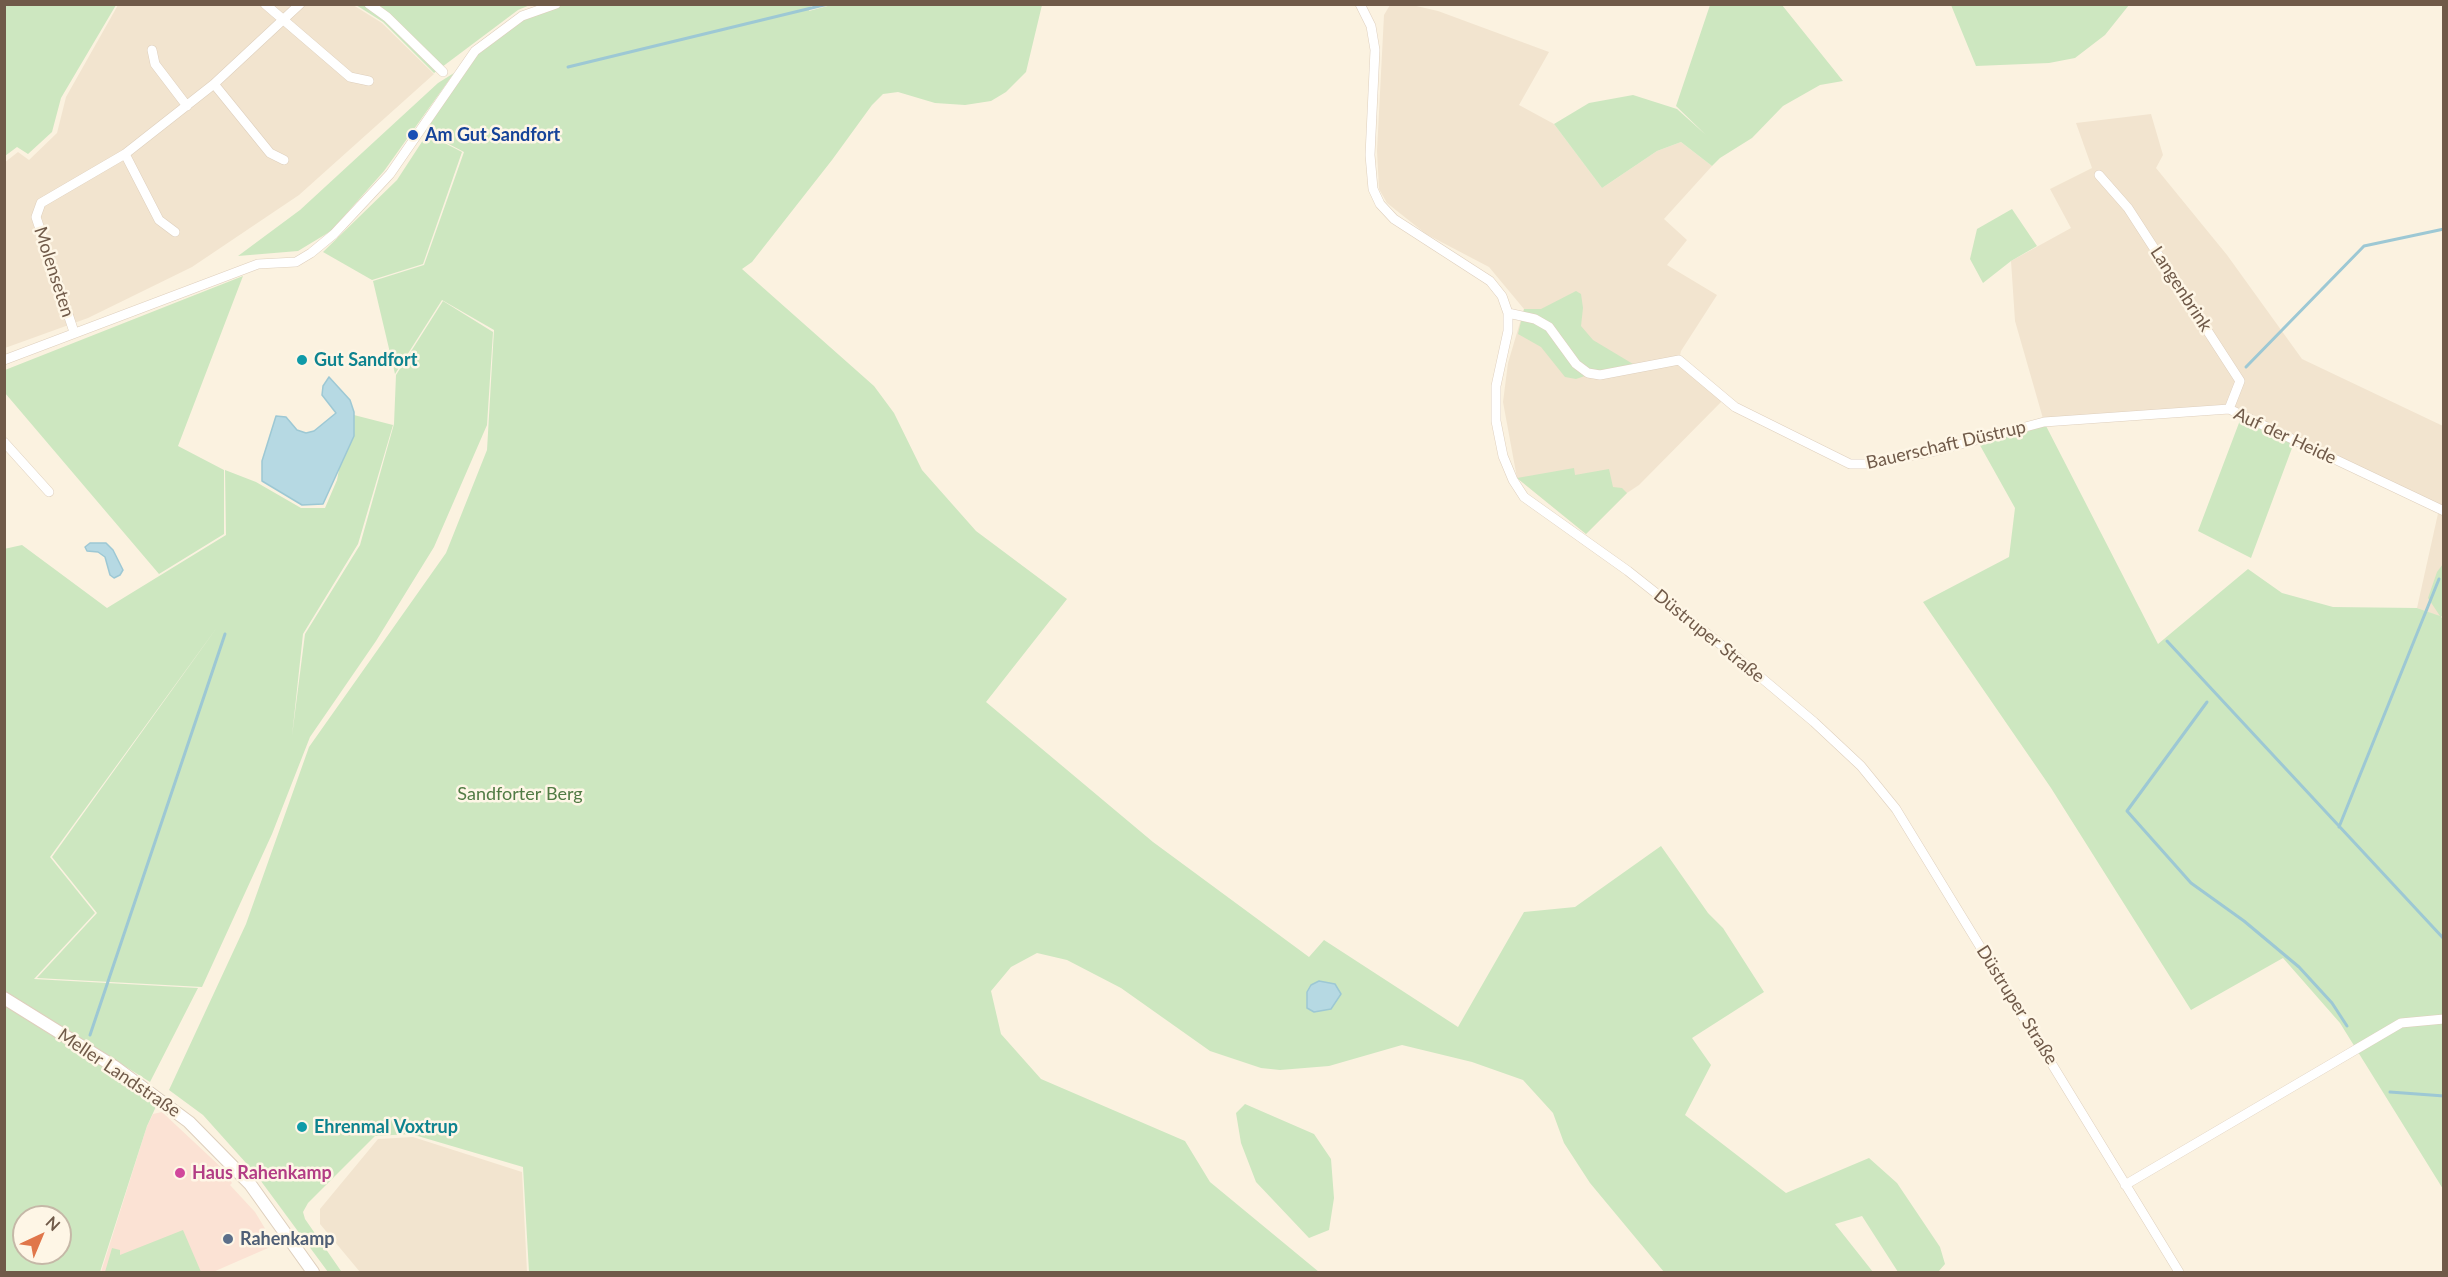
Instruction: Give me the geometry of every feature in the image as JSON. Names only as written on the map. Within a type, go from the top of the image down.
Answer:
[{"type":"street","points":[[265,4],[350,77],[369,81]]},
{"type":"street","name":"Molenseten","points":[[74,332],[36,217],[41,203],[125,154],[214,84],[300,4]]},
{"type":"street","points":[[369,4],[387,17],[443,72]]},
{"type":"street","points":[[4,360],[258,264],[296,262],[311,253],[334,234],[390,174],[475,51],[522,16],[556,4]]},
{"type":"street","points":[[1360,4],[1371,26],[1375,51],[1370,173],[1377,197],[1394,219],[1490,281],[1502,296],[1508,313]]},
{"type":"street","points":[[152,50],[155,64],[187,106]]},
{"type":"street","points":[[214,84],[270,153],[284,160]]},
{"type":"street","points":[[125,154],[159,220],[175,232]]},
{"type":"street","name":"Langenbrink","points":[[2099,175],[2128,208],[2240,381],[2229,409]]},
{"type":"street","name":"Bauerschaft Düstrup","points":[[1508,313],[1535,319],[1549,327],[1576,364],[1588,373],[1600,375],[1679,360],[1735,407],[1850,464],[1866,464],[1935,451],[2044,422]]},
{"type":"street","name":"Düstruper Straße","points":[[1508,313],[1508,331],[1496,386],[1496,421],[1503,456],[1513,480],[1524,497],[1628,571],[1739,659],[1815,722],[1861,766],[1896,809],[2179,1272]]},
{"type":"street","name":"Auf der Heide","points":[[2044,422],[2229,409],[2444,511]]},
{"type":"street","points":[[4,442],[49,492]]},
{"type":"street","name":"Meller Landstraße","points":[[4,998],[114,1067],[189,1122],[250,1184],[313,1272]]},
{"type":"street","points":[[2125,1185],[2401,1023],[2444,1019]]},
{"type":"shaded area","points":[[118,5],[353,5],[382,23],[434,74],[299,195],[192,267],[88,318],[5,348],[4,163],[18,152],[29,160],[57,133],[66,97]]},
{"type":"shaded area","points":[[1390,5],[1412,5],[1438,11],[1549,52],[1519,105],[1554,124],[1602,188],[1657,151],[1681,142],[1712,166],[1664,219],[1687,240],[1667,265],[1717,295],[1681,351],[1679,360],[1724,399],[1639,485],[1627,493],[1586,534],[1517,478],[1503,402],[1508,363],[1524,309],[1489,267],[1426,234],[1387,203],[1379,189],[1377,151],[1384,15]]},
{"type":"shaded area","points":[[2151,114],[2163,155],[2156,168],[2227,255],[2302,359],[2443,426],[2443,614],[2441,617],[2417,608],[2439,509],[2229,409],[2044,422],[2015,321],[2011,261],[2071,228],[2050,189],[2092,168],[2076,123]]},
{"type":"shaded area","points":[[162,1112],[224,1170],[232,1183],[230,1185],[255,1212],[275,1245],[213,1272],[101,1272],[147,1126],[153,1114]]},
{"type":"shaded area","points":[[413,1137],[522,1172],[527,1272],[360,1272],[320,1224],[320,1209],[378,1139]]},
{"type":"green space","points":[[5,4],[116,5],[61,98],[52,132],[28,154],[17,147],[5,156]]},
{"type":"green space","name":"Sandforter Berg","points":[[835,4],[1042,5],[1026,72],[1006,92],[991,101],[965,105],[935,103],[898,92],[883,94],[872,105],[752,262],[742,269],[874,386],[894,413],[922,470],[976,531],[1067,599],[986,702],[1153,842],[1309,957],[1324,940],[1458,1027],[1524,912],[1575,907],[1661,846],[1708,913],[1723,928],[1764,992],[1692,1038],[1711,1065],[1685,1115],[1786,1193],[1869,1158],[1897,1183],[1940,1247],[1945,1264],[1938,1272],[1898,1272],[1862,1216],[1835,1224],[1873,1272],[1664,1272],[1590,1183],[1564,1143],[1553,1113],[1523,1080],[1472,1062],[1402,1045],[1329,1066],[1280,1070],[1261,1068],[1210,1051],[1121,988],[1067,960],[1037,953],[1011,967],[991,991],[1001,1034],[1041,1079],[1185,1141],[1210,1182],[1319,1272],[529,1272],[523,1167],[411,1134],[375,1136],[308,1203],[303,1212],[305,1219],[341,1271],[328,1272],[255,1173],[203,1115],[169,1090],[246,924],[309,747],[446,553],[487,450],[494,330],[442,300],[395,374],[373,281],[424,265],[464,152],[422,130],[475,51],[522,16],[556,5],[817,5],[811,6],[809,11]]},
{"type":"green space","points":[[356,5],[530,5],[518,10],[434,73],[383,22]]},
{"type":"green space","points":[[1710,5],[1782,5],[1843,81],[1820,85],[1783,106],[1752,138],[1720,158],[1712,166],[1681,142],[1657,151],[1602,188],[1554,124],[1589,103],[1633,95],[1677,109],[1706,135],[1676,106]]},
{"type":"green space","points":[[1951,5],[2129,5],[2105,35],[2075,58],[2049,63],[1976,66]]},
{"type":"green space","points":[[454,73],[384,171],[331,231],[298,251],[238,256],[300,210],[438,83]]},
{"type":"green space","points":[[427,134],[462,152],[423,264],[372,280],[323,252],[397,180]]},
{"type":"green space","points":[[2012,209],[2037,246],[2011,261],[1983,283],[1970,259],[1977,229]]},
{"type":"green space","points":[[243,276],[178,446],[224,470],[224,534],[159,574],[5,393],[5,370]]},
{"type":"green space","points":[[1576,291],[1581,294],[1583,308],[1581,326],[1593,340],[1633,364],[1603,370],[1576,379],[1565,377],[1541,347],[1518,334],[1524,309],[1541,309]]},
{"type":"green space","points":[[443,301],[493,332],[487,425],[434,547],[376,641],[310,737],[272,834],[202,987],[37,978],[97,913],[52,857],[218,626],[50,857],[95,913],[34,979],[198,988],[150,1082],[5,991],[4,549],[22,545],[107,608],[226,535],[225,470],[256,482],[301,508],[325,508],[337,480],[350,414],[393,425],[358,544],[303,634],[292,736],[305,634],[360,545],[394,424],[396,375]]},
{"type":"green space","points":[[2242,415],[2295,440],[2251,558],[2198,531]]},
{"type":"green space","points":[[2044,422],[2158,644],[2248,569],[2282,593],[2333,607],[2417,608],[2440,616],[2428,598],[2437,572],[2443,564],[2444,614],[2441,617],[2444,619],[2443,1189],[2340,1023],[2283,958],[2191,1010],[2051,788],[1923,602],[2009,557],[2015,508],[1977,440]]},
{"type":"green space","points":[[1574,468],[1575,475],[1609,469],[1613,487],[1622,488],[1627,493],[1586,534],[1517,478]]},
{"type":"green space","points":[[4,998],[160,1098],[147,1126],[100,1272],[5,1272]]},
{"type":"green space","points":[[1245,1104],[1314,1134],[1331,1159],[1334,1198],[1329,1230],[1309,1238],[1256,1182],[1241,1143],[1236,1113]]},
{"type":"green space","points":[[183,1230],[201,1272],[105,1272],[112,1248],[120,1250],[120,1255]]},
{"type":"water","points":[[329,377],[350,400],[354,412],[354,436],[323,504],[302,505],[262,481],[262,461],[276,416],[286,417],[297,430],[306,433],[314,431],[336,413],[322,395],[323,386]]},
{"type":"water","points":[[90,543],[106,543],[113,550],[123,570],[120,575],[114,578],[110,575],[105,557],[98,552],[87,551],[85,547]]},
{"type":"water","points":[[1319,981],[1335,984],[1341,994],[1331,1009],[1314,1012],[1307,1008],[1307,992],[1311,985]]},
{"type":"waterway","points":[[568,67],[828,4]]},
{"type":"waterway","points":[[2246,367],[2364,246],[2444,229]]},
{"type":"waterway","points":[[2339,827],[2439,579]]},
{"type":"waterway","points":[[90,1035],[225,634]]},
{"type":"waterway","points":[[2167,641],[2444,939]]},
{"type":"waterway","points":[[2207,702],[2127,811],[2191,883],[2244,921],[2299,967],[2332,1003],[2347,1026]]},
{"type":"waterway","points":[[2390,1092],[2444,1096]]},
{"type":"place","name":"Am Gut Sandfort","points":[[413,135]]},
{"type":"place","name":"Gut Sandfort","points":[[302,360]]},
{"type":"place","name":"Ehrenmal Voxtrup","points":[[302,1127]]},
{"type":"place","name":"Haus Rahenkamp","points":[[180,1173]]},
{"type":"place","name":"Rahenkamp","points":[[228,1239]]}]
